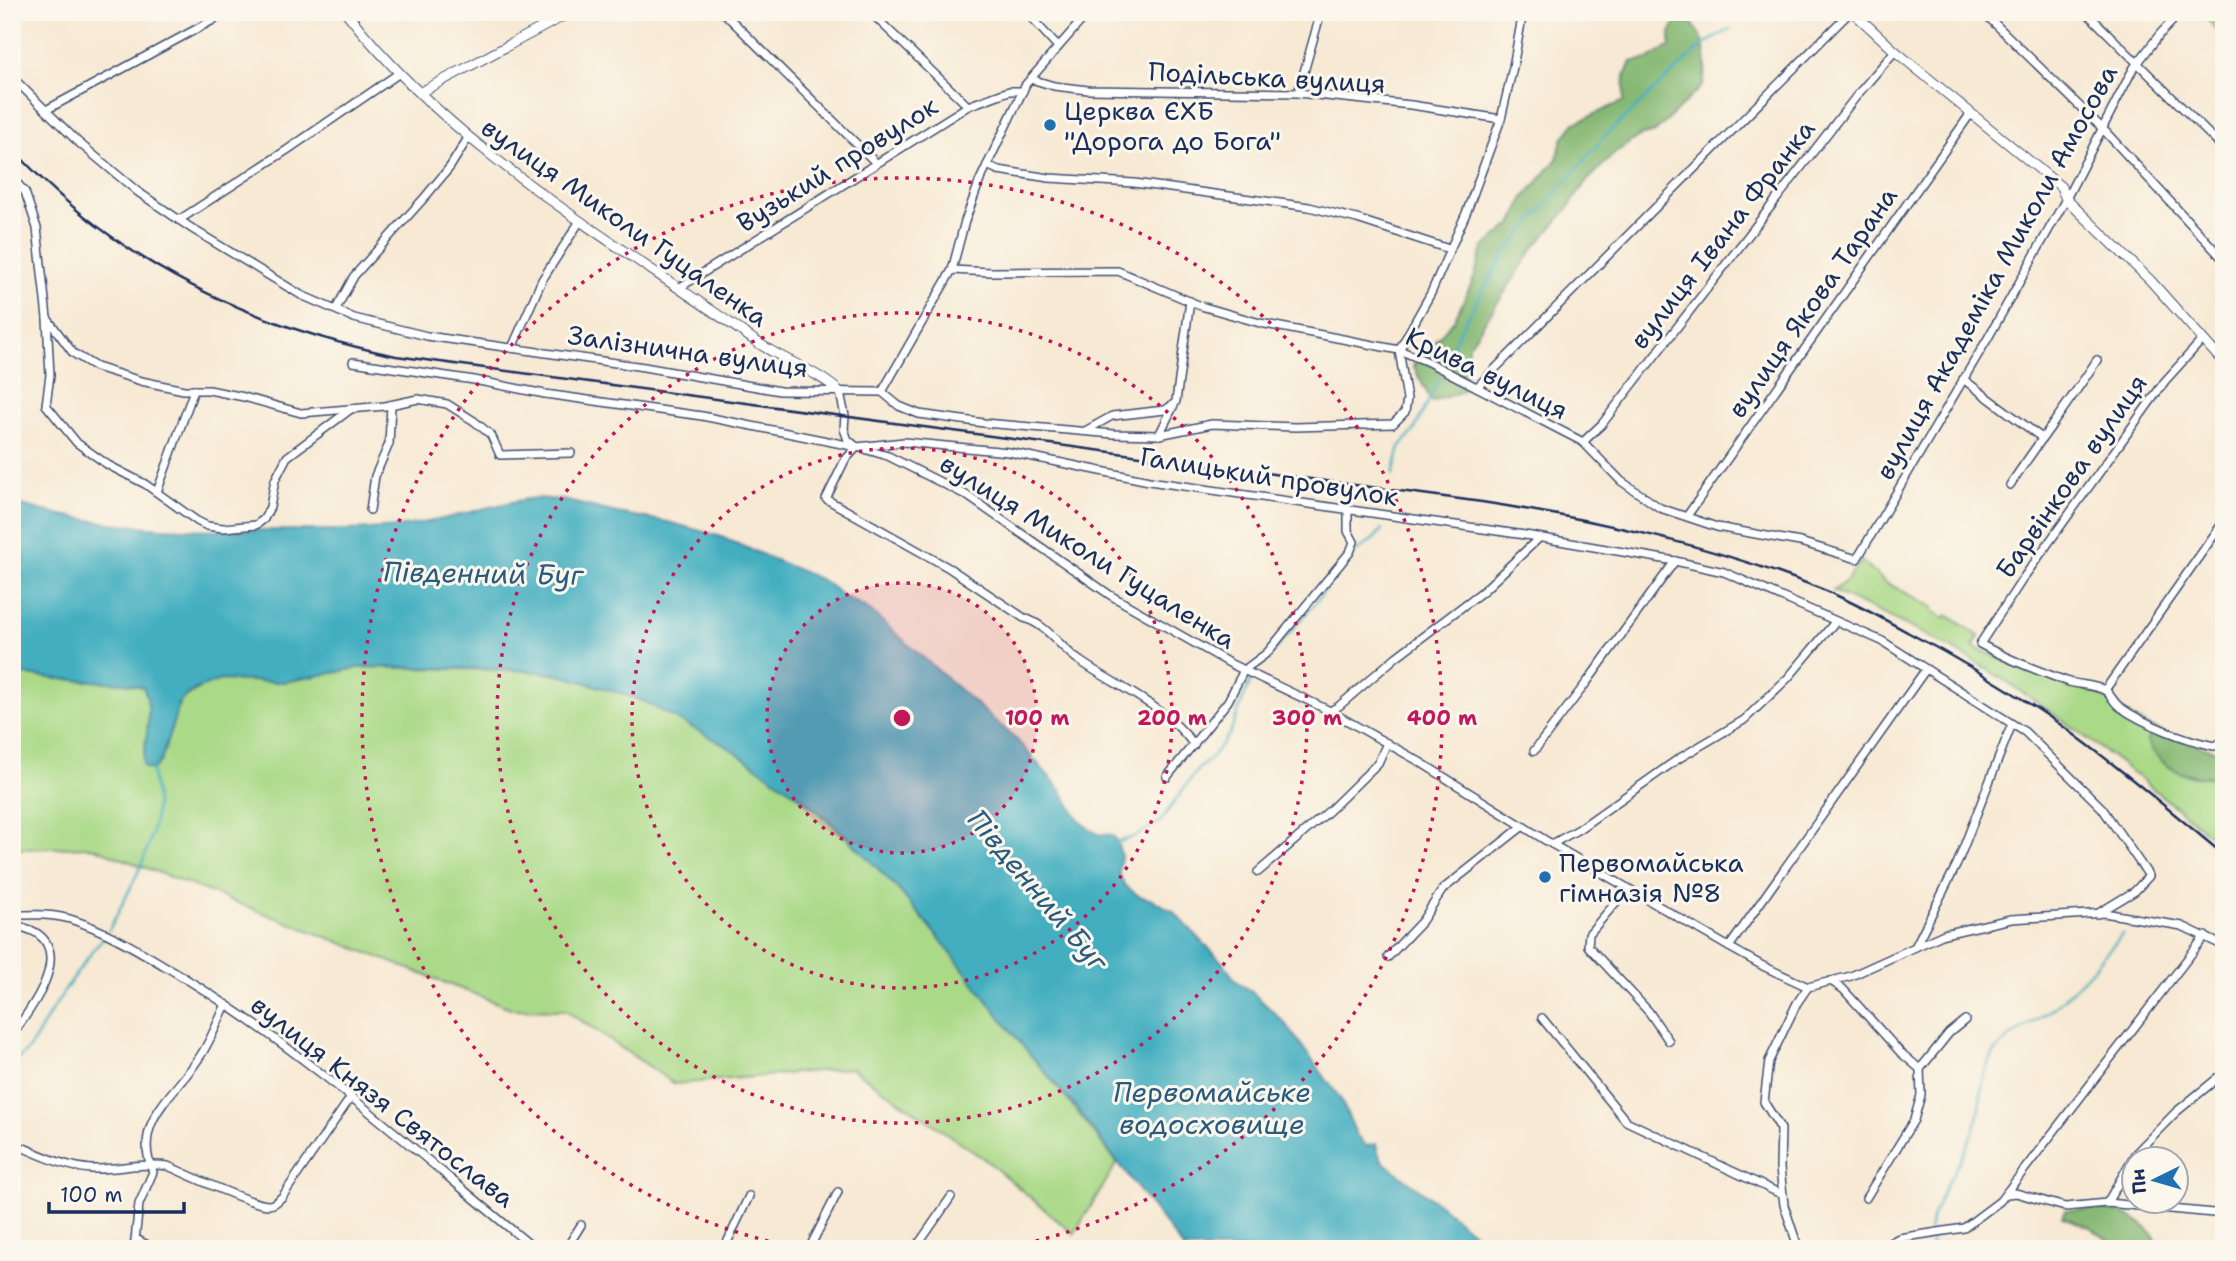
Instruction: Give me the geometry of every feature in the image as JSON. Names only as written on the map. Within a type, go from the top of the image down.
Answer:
[{"type":"street","points":[[46,110],[228,12]]},
{"type":"street","name":"вулиця Миколи Гуцаленка","points":[[346,12],[398,74],[421,92],[468,138],[580,221],[760,344],[831,383],[841,392]]},
{"type":"street","points":[[723,12],[876,163]]},
{"type":"street","points":[[870,12],[968,106]]},
{"type":"street","points":[[1026,12],[1058,47]]},
{"type":"street","points":[[1089,12],[1031,79],[987,165],[965,221],[952,270],[882,392],[899,406],[919,414],[984,423],[1159,435],[1212,424],[1296,427],[1393,424],[1405,412],[1407,399],[1399,350],[1431,293],[1501,119],[1523,12]]},
{"type":"street","points":[[1298,93],[1321,12]]},
{"type":"street","points":[[1477,387],[1852,12],[1895,51],[2061,187],[2066,199],[2088,223],[2150,280],[2224,363]]},
{"type":"street","points":[[1983,12],[2102,128],[2224,260]]},
{"type":"street","points":[[2086,12],[2224,149]]},
{"type":"street","name":"вулиця Академіка Миколи Амосова","points":[[1857,559],[1988,338],[2066,199],[2137,62],[2181,12]]},
{"type":"street","points":[[421,92],[566,13]]},
{"type":"street","name":"вулиця Івана Франка","points":[[1583,442],[1602,424],[1858,94],[1895,51]]},
{"type":"street","points":[[179,220],[398,74]]},
{"type":"street","name":"Залізнична вулиця","points":[[12,77],[78,142],[138,192],[301,295],[354,318],[427,336],[644,366],[780,391],[882,392]]},
{"type":"street","name":"Подільська вулиця","points":[[1031,79],[1054,86],[1088,90],[1298,93],[1411,105],[1501,119]]},
{"type":"street","name":"Вузький провулок","points":[[679,288],[968,106],[1009,91],[1023,91]]},
{"type":"street","name":"вулиця Якова Тарана","points":[[1687,516],[1971,113]]},
{"type":"street","points":[[335,309],[354,276],[450,167],[468,138]]},
{"type":"street","points":[[987,165],[998,170],[1049,178],[1146,185],[1309,208],[1357,219],[1449,249]]},
{"type":"street","points":[[12,178],[25,192],[37,228],[50,375],[46,405],[76,443],[108,465],[157,492],[207,526],[223,528],[256,525],[264,519],[270,507],[275,480],[287,457],[351,409]]},
{"type":"street","points":[[512,348],[541,280],[580,221]]},
{"type":"street","name":"Крива вулиця","points":[[952,270],[1118,271],[1190,301],[1260,323],[1399,350],[1583,442],[1621,481],[1660,508],[1717,527],[1800,542],[1857,559]]},
{"type":"street","points":[[1159,435],[1175,403],[1190,301]]},
{"type":"street","points":[[47,318],[73,353],[96,367],[141,381],[244,397],[301,414],[391,405],[418,399],[447,404],[474,421],[491,435],[500,455],[571,453]]},
{"type":"street","name":"Барвінкова вулиця","points":[[2105,690],[2083,686],[2041,672],[1980,644],[2024,577],[2157,391],[2203,338]]},
{"type":"street","points":[[2010,485],[2070,403],[2097,360]]},
{"type":"street","points":[[353,362],[474,380],[545,394],[702,416],[857,447]]},
{"type":"street","points":[[1963,379],[2042,438]]},
{"type":"street","points":[[157,492],[194,390]]},
{"type":"street","points":[[841,392],[844,429],[848,440],[857,447]]},
{"type":"street","points":[[1085,431],[1112,416],[1165,410],[1175,403]]},
{"type":"street","points":[[370,510],[376,476],[389,444],[391,405]]},
{"type":"street","name":"Галицький провулок","points":[[857,447],[904,442],[1009,453],[1149,481],[1539,538],[1724,572],[1882,641],[2025,733],[2102,808],[2149,876],[2135,891],[2097,914]]},
{"type":"street","points":[[857,447],[845,460],[825,499],[949,568],[1024,618],[1037,622],[1077,660],[1168,716],[1194,745]]},
{"type":"street","name":"вулиця Миколи Гуцаленка","points":[[857,447],[888,456],[966,495],[1110,595],[1244,670],[1330,711],[1387,743],[1552,844],[1729,947],[1808,987]]},
{"type":"street","points":[[1167,777],[1228,701],[1244,670],[1267,653],[1350,552],[1354,542],[1348,531],[1348,510]]},
{"type":"street","points":[[2224,522],[2105,690],[2118,706],[2144,721],[2214,746],[2224,741]]},
{"type":"street","points":[[1330,711],[1483,591],[1539,538]]},
{"type":"street","points":[[1534,751],[1675,561]]},
{"type":"street","points":[[1552,844],[1579,829],[1678,760],[1744,720],[1788,678],[1835,622]]},
{"type":"street","points":[[1729,947],[1926,669]]},
{"type":"street","points":[[1915,947],[1957,864],[2012,724]]},
{"type":"street","points":[[1258,872],[1329,811],[1378,763],[1387,743]]},
{"type":"street","points":[[1388,957],[1422,921],[1443,889],[1523,826]]},
{"type":"street","points":[[1628,888],[1589,934],[1588,946],[1649,1012],[1669,1041]]},
{"type":"street","points":[[1802,1249],[1796,1241],[1783,1195],[1780,1168],[1781,1129],[1764,1102],[1769,1061],[1797,1003],[1808,987],[1851,976],[1944,934],[2011,919],[2097,914],[2154,920],[2182,926],[2224,946]]},
{"type":"street","name":"вулиця Князя Святослава","points":[[12,916],[67,918],[97,929],[125,942],[226,1004],[351,1097],[535,1249]]},
{"type":"street","points":[[12,924],[38,934],[47,947],[49,962],[40,997],[12,1035]]},
{"type":"street","points":[[1878,1249],[1899,1238],[1964,1228],[2007,1194],[2205,936]]},
{"type":"street","points":[[1831,981],[1843,989],[1900,1052],[1920,1069]]},
{"type":"street","points":[[134,1249],[139,1203],[153,1172],[147,1143],[151,1121],[170,1091],[198,1059],[226,1004]]},
{"type":"street","points":[[1542,1017],[1626,1121],[1783,1195]]},
{"type":"street","points":[[1866,1198],[1914,1120],[1921,1095],[1920,1069],[1949,1033],[1965,1020]]},
{"type":"street","points":[[2107,1203],[2135,1154],[2176,1112],[2224,1073]]},
{"type":"street","points":[[12,1143],[67,1164],[90,1169],[168,1166],[264,1205],[273,1205],[282,1197],[351,1097]]},
{"type":"street","points":[[809,1249],[838,1192]]},
{"type":"street","points":[[2007,1194],[2016,1193],[2065,1207],[2107,1203],[2224,1213]]},
{"type":"street","points":[[728,1248],[749,1196]]},
{"type":"street","points":[[915,1249],[951,1197]]},
{"type":"street","points":[[566,1249],[581,1225]]},
{"type":"street","points":[[136,1239],[155,1249]]},
{"type":"green space","points":[[2207,12],[2224,12],[2224,40],[2205,16]]},
{"type":"green space","points":[[1675,23],[1692,23],[1703,40],[1706,64],[1703,85],[1655,132],[1639,136],[1615,153],[1587,181],[1566,211],[1536,245],[1468,347],[1463,391],[1432,402],[1413,366],[1454,320],[1473,281],[1483,248],[1513,223],[1523,199],[1557,159],[1562,140],[1575,123],[1624,101],[1625,76],[1631,62],[1649,59],[1670,46],[1670,33]]},
{"type":"green space","points":[[1861,561],[1885,582],[1933,607],[1933,611],[1945,618],[1947,615],[1979,636],[1973,647],[2019,667],[2096,693],[2133,719],[2172,737],[2187,775],[2224,778],[2224,847],[2108,753],[2016,688],[1948,647],[1833,591],[1847,580]]},
{"type":"green space","points":[[363,667],[534,671],[586,682],[637,699],[685,721],[732,748],[776,779],[858,849],[910,902],[1117,1163],[1074,1234],[987,1161],[851,1068],[675,1084],[565,1010],[513,1009],[92,847],[12,849],[12,673],[143,687],[148,714],[143,763],[161,761],[180,701],[206,684],[220,680],[284,682]]},
{"type":"green space","points":[[2151,733],[2216,751],[2224,747],[2224,778],[2188,774],[2170,767],[2154,753],[2147,741]]},
{"type":"green space","points":[[2065,1210],[2120,1213],[2120,1216],[2128,1216],[2143,1225],[2161,1249],[2120,1249],[2090,1227],[2062,1217]]},
{"type":"water","name":"Первомайське водосховище","points":[[536,498],[563,500],[668,522],[719,536],[822,580],[843,596],[867,608],[1017,740],[1061,790],[1079,820],[1098,834],[1112,835],[1121,855],[1119,873],[1124,885],[1139,896],[1173,911],[1223,963],[1236,981],[1284,1022],[1340,1098],[1357,1136],[1366,1146],[1376,1144],[1383,1162],[1439,1204],[1492,1249],[1184,1249],[1077,1109],[1022,1045],[939,938],[896,887],[846,836],[806,801],[725,745],[639,699],[557,674],[507,669],[363,667],[284,682],[220,680],[194,690],[180,701],[161,761],[152,770],[145,768],[143,763],[148,704],[143,687],[12,673],[12,502],[81,519],[151,527],[339,530],[416,524]]},
{"type":"waterway","points":[[1446,359],[1505,253],[1604,137],[1704,44],[1731,29]]},
{"type":"waterway","points":[[1393,475],[1400,447],[1414,431],[1439,379]]},
{"type":"waterway","points":[[1353,554],[1375,538],[1382,529]]},
{"type":"waterway","points":[[1261,666],[1313,606],[1337,573]]},
{"type":"waterway","points":[[1116,843],[1136,836],[1160,822],[1197,770],[1211,758],[1230,733],[1251,679]]},
{"type":"waterway","points":[[109,930],[139,870],[150,840],[156,807],[152,769]]},
{"type":"waterway","points":[[2221,833],[2224,830]]},
{"type":"waterway","points":[[1929,1230],[1938,1202],[1976,1123],[1990,1059],[2008,1039],[2047,1013],[2073,990],[2123,933]]},
{"type":"waterway","points":[[12,1062],[29,1048],[69,985],[104,937]]},
{"type":"waterway","points":[[1930,1236],[1932,1249]]},
{"type":"railway","points":[[12,148],[52,188],[94,224],[139,256],[236,307],[341,343],[396,356],[1482,502],[1611,526],[1737,559],[1842,598],[1983,674],[2076,736],[2224,855]]},
{"type":"place","name":"Церква ЄХБ \"Дорога до Бога\"","points":[[1050,125]]},
{"type":"place","name":"Первомайська гімназія №8","points":[[1545,877]]},
{"type":"water label","name":"Південний Буг","points":[[483,573]]},
{"type":"water label","name":"Південний Буг","points":[[1038,890]]}]
